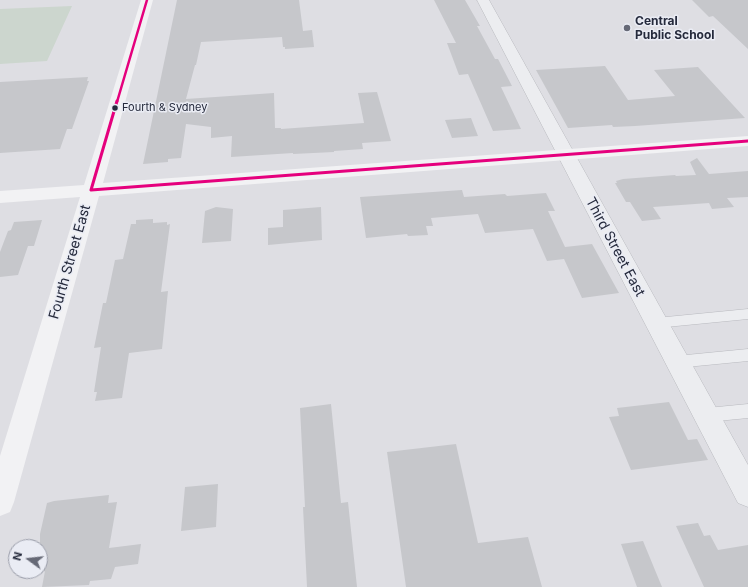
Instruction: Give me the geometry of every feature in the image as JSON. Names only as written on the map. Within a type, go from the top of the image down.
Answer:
[{"type":"street","name":"Fourth Street East","points":[[0,502],[147,0]]},
{"type":"street","name":"Third Street East","points":[[483,0],[676,362],[707,415],[748,493]]},
{"type":"street","points":[[0,197],[748,141]]},
{"type":"lane","points":[[656,323],[748,314]]},
{"type":"lane","points":[[676,362],[748,354]]},
{"type":"lane","points":[[707,415],[748,411]]},
{"type":"shaded area","points":[[72,6],[47,61],[0,64],[0,9]]},
{"type":"building","points":[[177,0],[299,0],[303,31],[312,30],[314,47],[285,49],[285,47],[283,47],[282,37],[201,42],[186,99],[274,93],[275,128],[281,129],[364,123],[358,93],[377,92],[391,141],[362,143],[363,149],[334,152],[231,157],[232,136],[211,138],[211,127],[186,124],[181,158],[168,159],[168,162],[143,164]]},
{"type":"building","points":[[434,0],[465,0],[480,26],[477,26],[495,59],[498,59],[512,86],[501,87],[521,129],[493,131],[468,74],[459,75],[447,43],[456,43]]},
{"type":"building","points":[[692,0],[748,0],[748,49],[713,16],[709,17]]},
{"type":"building","points":[[605,66],[628,100],[675,96],[654,70],[698,67],[745,118],[635,126],[613,127],[612,125],[568,128],[536,70]]},
{"type":"building","points":[[88,77],[87,81],[89,81],[72,129],[67,129],[60,149],[0,153],[0,82]]},
{"type":"building","points":[[471,118],[478,136],[452,138],[445,120]]},
{"type":"building","points":[[697,158],[709,174],[748,171],[748,197],[727,198],[734,207],[712,209],[709,203],[653,207],[661,219],[642,221],[630,202],[626,202],[615,183],[617,183],[616,181],[623,179],[696,175],[690,162]]},
{"type":"building","points":[[462,190],[464,197],[546,193],[555,211],[548,211],[565,247],[592,244],[619,293],[582,298],[564,259],[547,261],[533,229],[485,233],[478,214],[431,218],[433,226],[426,226],[428,235],[408,236],[407,234],[366,238],[360,197]]},
{"type":"building","points":[[216,207],[233,209],[231,241],[202,243],[205,211]]},
{"type":"building","points":[[321,207],[322,240],[268,245],[268,228],[283,227],[283,210]]},
{"type":"building","points":[[153,219],[153,223],[167,222],[167,225],[170,224],[161,292],[168,291],[162,349],[129,353],[122,398],[95,401],[97,392],[94,392],[101,347],[94,348],[103,303],[106,303],[115,260],[123,259],[131,224],[136,224],[136,220]]},
{"type":"building","points":[[42,220],[34,246],[28,246],[18,275],[0,277],[0,252],[8,231],[11,230],[14,222]]},
{"type":"building","points":[[669,402],[688,440],[697,439],[708,460],[631,470],[609,417],[619,416],[617,408]]},
{"type":"building","points":[[331,404],[341,503],[348,502],[357,587],[307,587],[300,408]]},
{"type":"building","points":[[456,444],[478,543],[528,537],[542,587],[406,587],[387,452]]},
{"type":"building","points":[[218,484],[216,527],[181,531],[185,487]]},
{"type":"building","points":[[109,495],[108,503],[117,502],[109,548],[141,544],[138,564],[115,567],[111,579],[90,581],[89,585],[42,587],[44,579],[48,579],[48,539],[40,539],[40,534],[47,503]]},
{"type":"building","points":[[698,523],[704,536],[710,535],[718,550],[748,545],[748,587],[704,587],[676,526]]},
{"type":"building","points":[[643,541],[662,587],[637,587],[621,544]]},
{"type":"transit line","points":[[147,0],[91,190],[748,141]]},
{"type":"place","name":"Central Public School","points":[[627,28]]},
{"type":"place","name":"Fourth & Sydney","points":[[115,108]]}]
